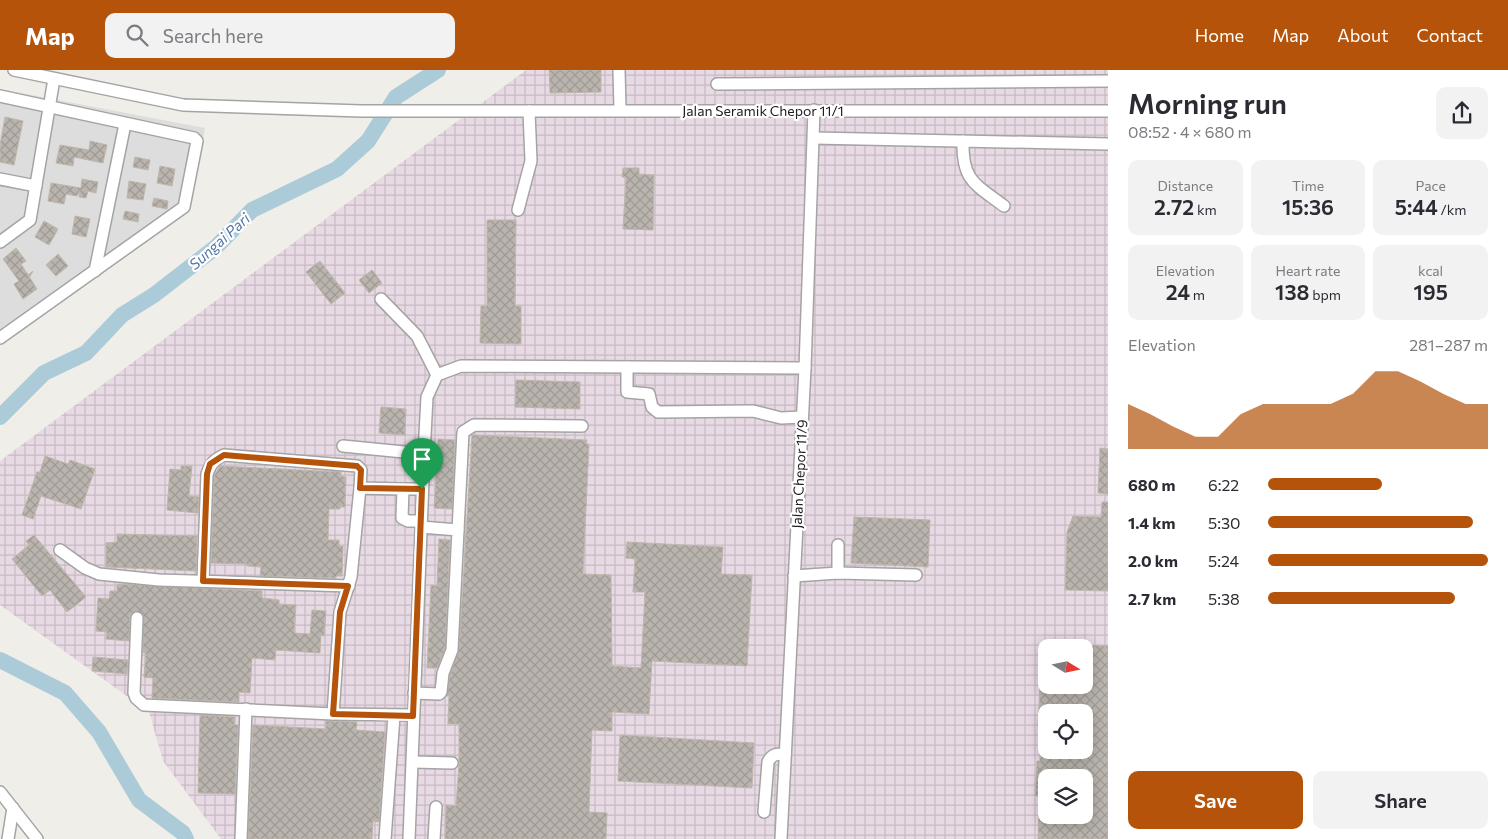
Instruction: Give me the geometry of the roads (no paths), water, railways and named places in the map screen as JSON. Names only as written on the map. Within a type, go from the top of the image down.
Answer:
[{"type":"street","name":"Jalan Seramik Chepor 11/1","points":[[14,70],[183,105],[362,111],[1108,111]]},
{"type":"street","points":[[619,70],[620,110]]},
{"type":"street","points":[[716,84],[1022,75],[1108,81]]},
{"type":"street","points":[[0,242],[30,220],[54,79]]},
{"type":"street","points":[[0,96],[194,138],[196,146],[184,207],[0,338]]},
{"type":"street","name":"Jalan Chepor 11/9","points":[[781,839],[805,368],[814,110]]},
{"type":"street","points":[[518,210],[531,162],[529,111]]},
{"type":"street","points":[[94,271],[125,124]]},
{"type":"street","points":[[814,138],[1108,144]]},
{"type":"street","points":[[963,142],[964,171],[974,184],[1004,206]]},
{"type":"street","points":[[0,179],[36,186]]},
{"type":"street","points":[[380,299],[417,336],[437,375]]},
{"type":"street","points":[[409,839],[424,454],[428,396],[437,375],[461,366],[805,368]]},
{"type":"street","points":[[626,367],[627,392],[648,394],[652,407],[658,412],[753,411],[781,418],[802,418]]},
{"type":"street","points":[[414,693],[439,694],[441,692],[443,673],[452,650],[463,432],[468,427],[474,425],[582,426]]},
{"type":"street","points":[[343,446],[424,454]]},
{"type":"street","points":[[203,581],[207,474],[210,464],[216,459],[224,455],[357,466],[361,470],[348,586],[340,612],[333,714]]},
{"type":"street","points":[[360,488],[422,489]]},
{"type":"street","points":[[403,489],[402,518],[421,524],[458,530]]},
{"type":"street","points":[[838,545],[838,573]]},
{"type":"street","points":[[60,550],[85,568],[100,574],[203,581],[348,586]]},
{"type":"street","points":[[794,576],[838,573],[916,576]]},
{"type":"street","points":[[137,618],[134,693],[140,703],[333,714],[413,716]]},
{"type":"street","points":[[240,839],[246,709]]},
{"type":"street","points":[[385,839],[394,716]]},
{"type":"street","points":[[764,812],[768,762],[771,756],[785,754]]},
{"type":"street","points":[[412,762],[452,763]]},
{"type":"street","points":[[0,792],[37,839]]},
{"type":"street","points":[[434,839],[436,807]]},
{"type":"street","points":[[8,839],[13,808]]},
{"type":"waterway","name":"Sungai Pari","points":[[0,417],[44,373],[86,353],[122,315],[154,295],[216,247],[252,210],[337,169],[368,141],[396,97],[438,70]]},
{"type":"waterway","points":[[0,660],[65,693],[99,732],[139,800],[183,833],[186,839]]}]
